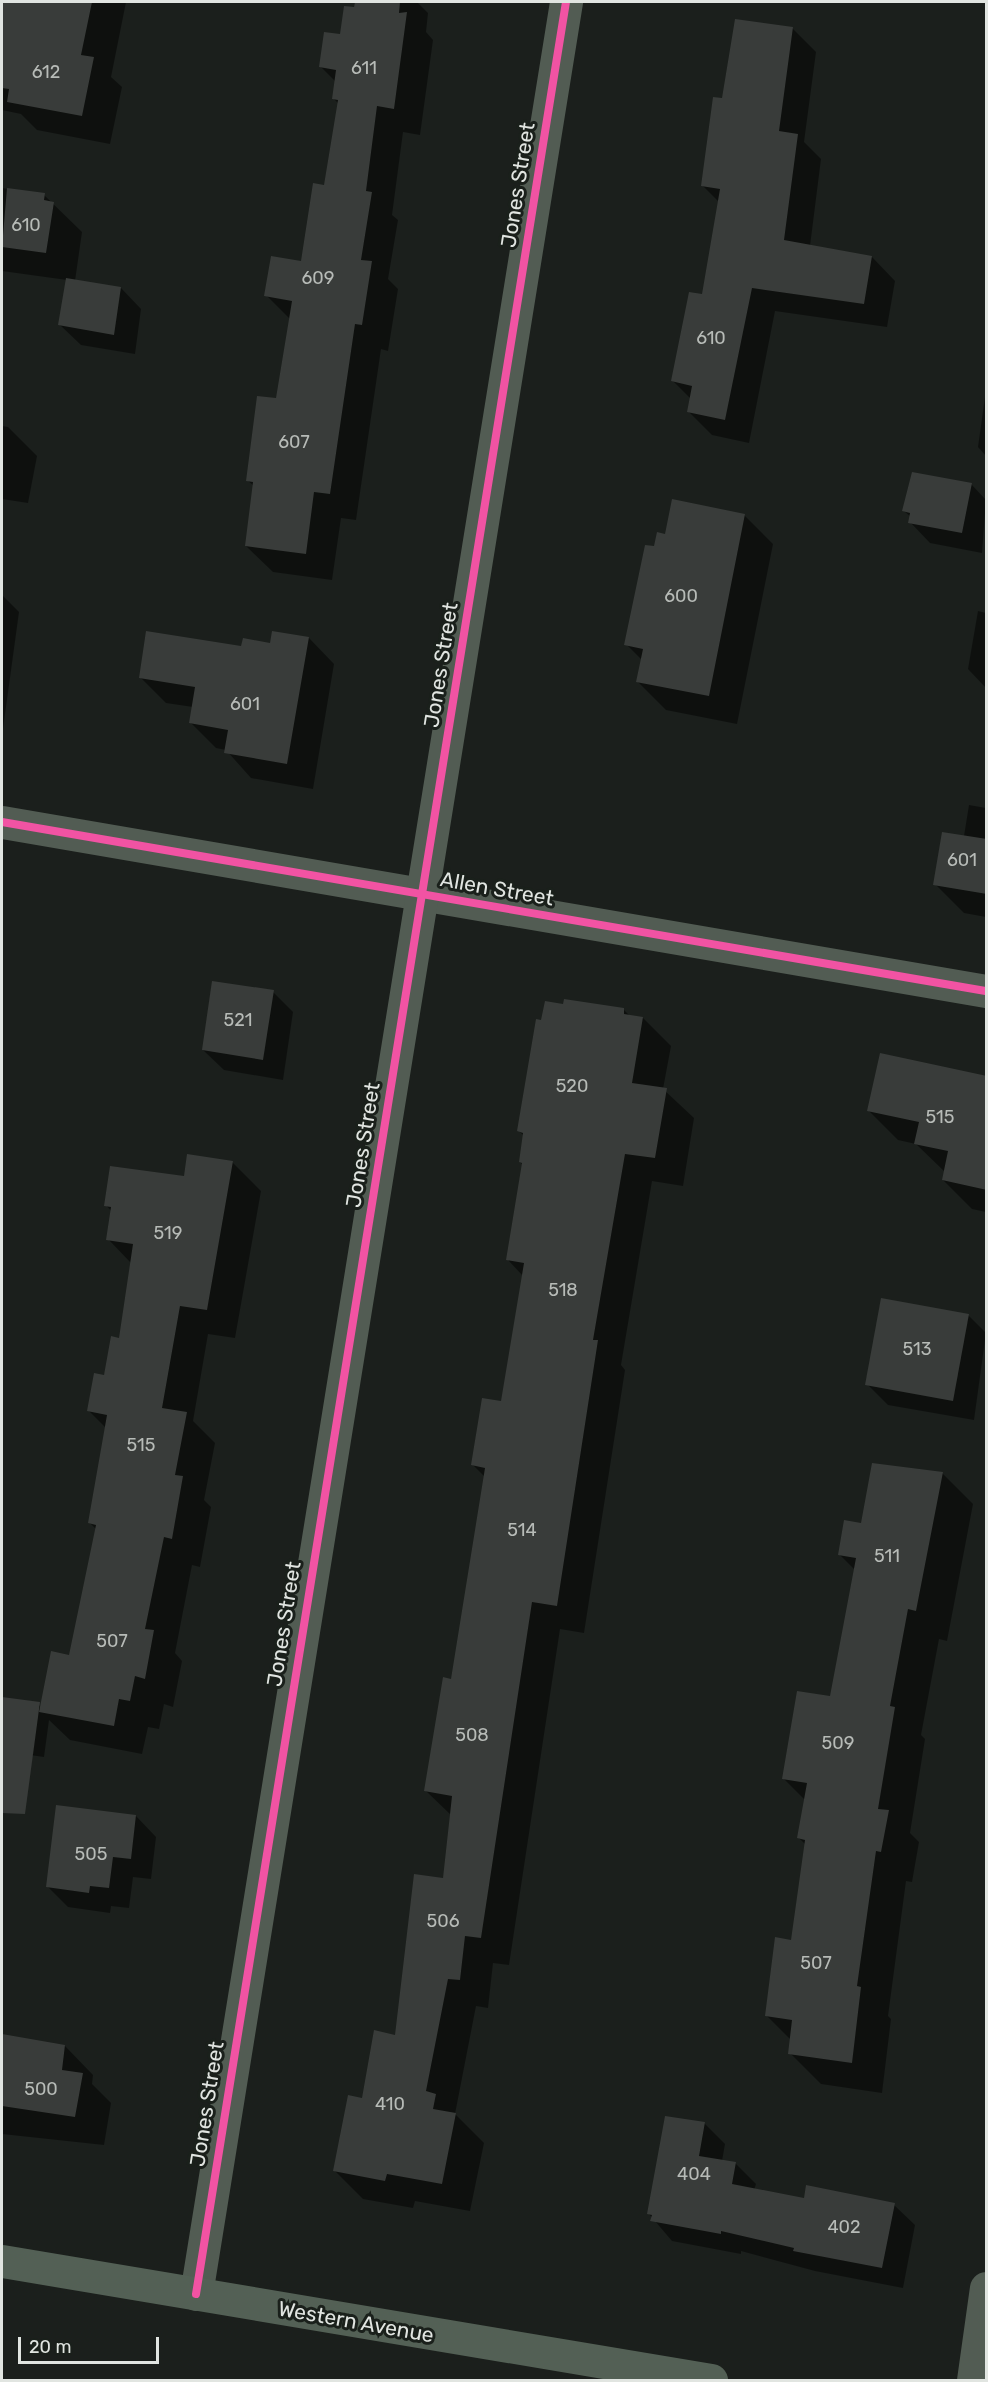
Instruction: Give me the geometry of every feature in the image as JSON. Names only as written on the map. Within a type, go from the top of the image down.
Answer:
[{"type":"street","name":"Jones Street","points":[[195,2294],[566,2]]},
{"type":"street","name":"Allen Street","points":[[2,822],[987,991]]},
{"type":"street","name":"Western Avenue","points":[[2,2261],[711,2380]]},
{"type":"street","points":[[973,2380],[987,2288]]},
{"type":"building","points":[[2,2],[92,2],[81,55],[94,57],[82,116],[7,102],[9,89],[2,88]]},
{"type":"building","points":[[355,2],[400,2],[399,13],[407,12],[394,109],[377,106],[366,191],[372,192],[361,260],[372,261],[362,325],[355,324],[330,494],[314,492],[306,554],[245,546],[253,482],[246,481],[257,396],[276,398],[292,301],[264,296],[271,256],[301,261],[313,183],[324,185],[338,100],[332,99],[336,70],[319,67],[324,32],[340,34],[344,6],[354,7]]},
{"type":"building","points":[[735,19],[793,27],[779,131],[798,134],[784,240],[872,256],[864,304],[752,288],[725,420],[687,412],[692,386],[671,381],[689,292],[702,294],[720,189],[701,186],[713,97],[722,98]]},
{"type":"building","points":[[7,188],[45,193],[44,200],[54,202],[46,253],[2,247]]},
{"type":"building","points":[[66,278],[121,287],[114,335],[58,325]]},
{"type":"building","points":[[912,472],[972,483],[962,533],[908,523],[910,513],[902,511]]},
{"type":"building","points":[[672,499],[745,514],[709,696],[636,682],[643,649],[624,645],[645,545],[654,546],[657,532],[665,534]]},
{"type":"building","points":[[146,631],[241,646],[243,638],[270,643],[272,631],[309,637],[287,764],[224,753],[228,730],[189,723],[195,687],[139,678]]},
{"type":"building","points":[[942,832],[987,839],[987,894],[933,885]]},
{"type":"building","points":[[212,981],[274,990],[263,1060],[202,1050]]},
{"type":"building","points":[[564,999],[624,1008],[624,1014],[643,1017],[632,1083],[667,1088],[655,1158],[625,1154],[593,1340],[598,1340],[557,1606],[532,1602],[481,1938],[465,1936],[460,1980],[448,1979],[426,2091],[436,2094],[433,2109],[456,2113],[442,2184],[387,2174],[385,2181],[333,2171],[348,2095],[362,2098],[374,2030],[395,2035],[414,1874],[443,1878],[452,1796],[424,1791],[443,1677],[451,1679],[485,1468],[471,1465],[482,1398],[501,1401],[524,1263],[506,1260],[522,1163],[519,1162],[523,1133],[517,1131],[536,1019],[541,1020],[545,1001],[563,1004]]},
{"type":"building","points":[[880,1053],[987,1076],[987,1190],[942,1180],[948,1151],[914,1144],[919,1122],[867,1111]]},
{"type":"building","points":[[187,1154],[233,1161],[207,1310],[180,1306],[162,1408],[187,1412],[175,1475],[183,1476],[172,1539],[164,1537],[145,1629],[154,1630],[145,1679],[135,1676],[130,1701],[119,1699],[114,1726],[39,1712],[51,1651],[69,1655],[96,1525],[88,1523],[107,1415],[87,1411],[94,1373],[104,1375],[111,1336],[119,1338],[133,1244],[106,1240],[111,1207],[104,1206],[110,1166],[184,1176]]},
{"type":"building","points":[[881,1298],[969,1314],[953,1401],[865,1385]]},
{"type":"building","points":[[872,1463],[943,1472],[916,1611],[908,1609],[890,1706],[895,1707],[878,1809],[889,1810],[881,1852],[876,1851],[857,1986],[861,1987],[852,2063],[788,2054],[792,2020],[765,2016],[775,1937],[791,1940],[805,1840],[797,1838],[807,1783],[782,1779],[797,1691],[830,1696],[856,1558],[838,1555],[844,1520],[861,1523]]},
{"type":"building","points":[[2,1697],[40,1702],[25,1814],[2,1813]]},
{"type":"building","points":[[56,1805],[136,1815],[131,1859],[113,1857],[109,1888],[90,1886],[89,1893],[46,1887]]},
{"type":"building","points":[[2,2034],[65,2045],[62,2070],[83,2073],[75,2117],[2,2106]]},
{"type":"building","points":[[665,2116],[705,2122],[699,2156],[736,2162],[732,2184],[804,2198],[806,2185],[895,2203],[882,2268],[793,2251],[794,2248],[721,2231],[721,2234],[650,2221],[652,2215],[647,2214]]},
{"type":"cycle path","points":[[196,2294],[566,2]]},
{"type":"cycle path","points":[[2,822],[986,991]]}]
